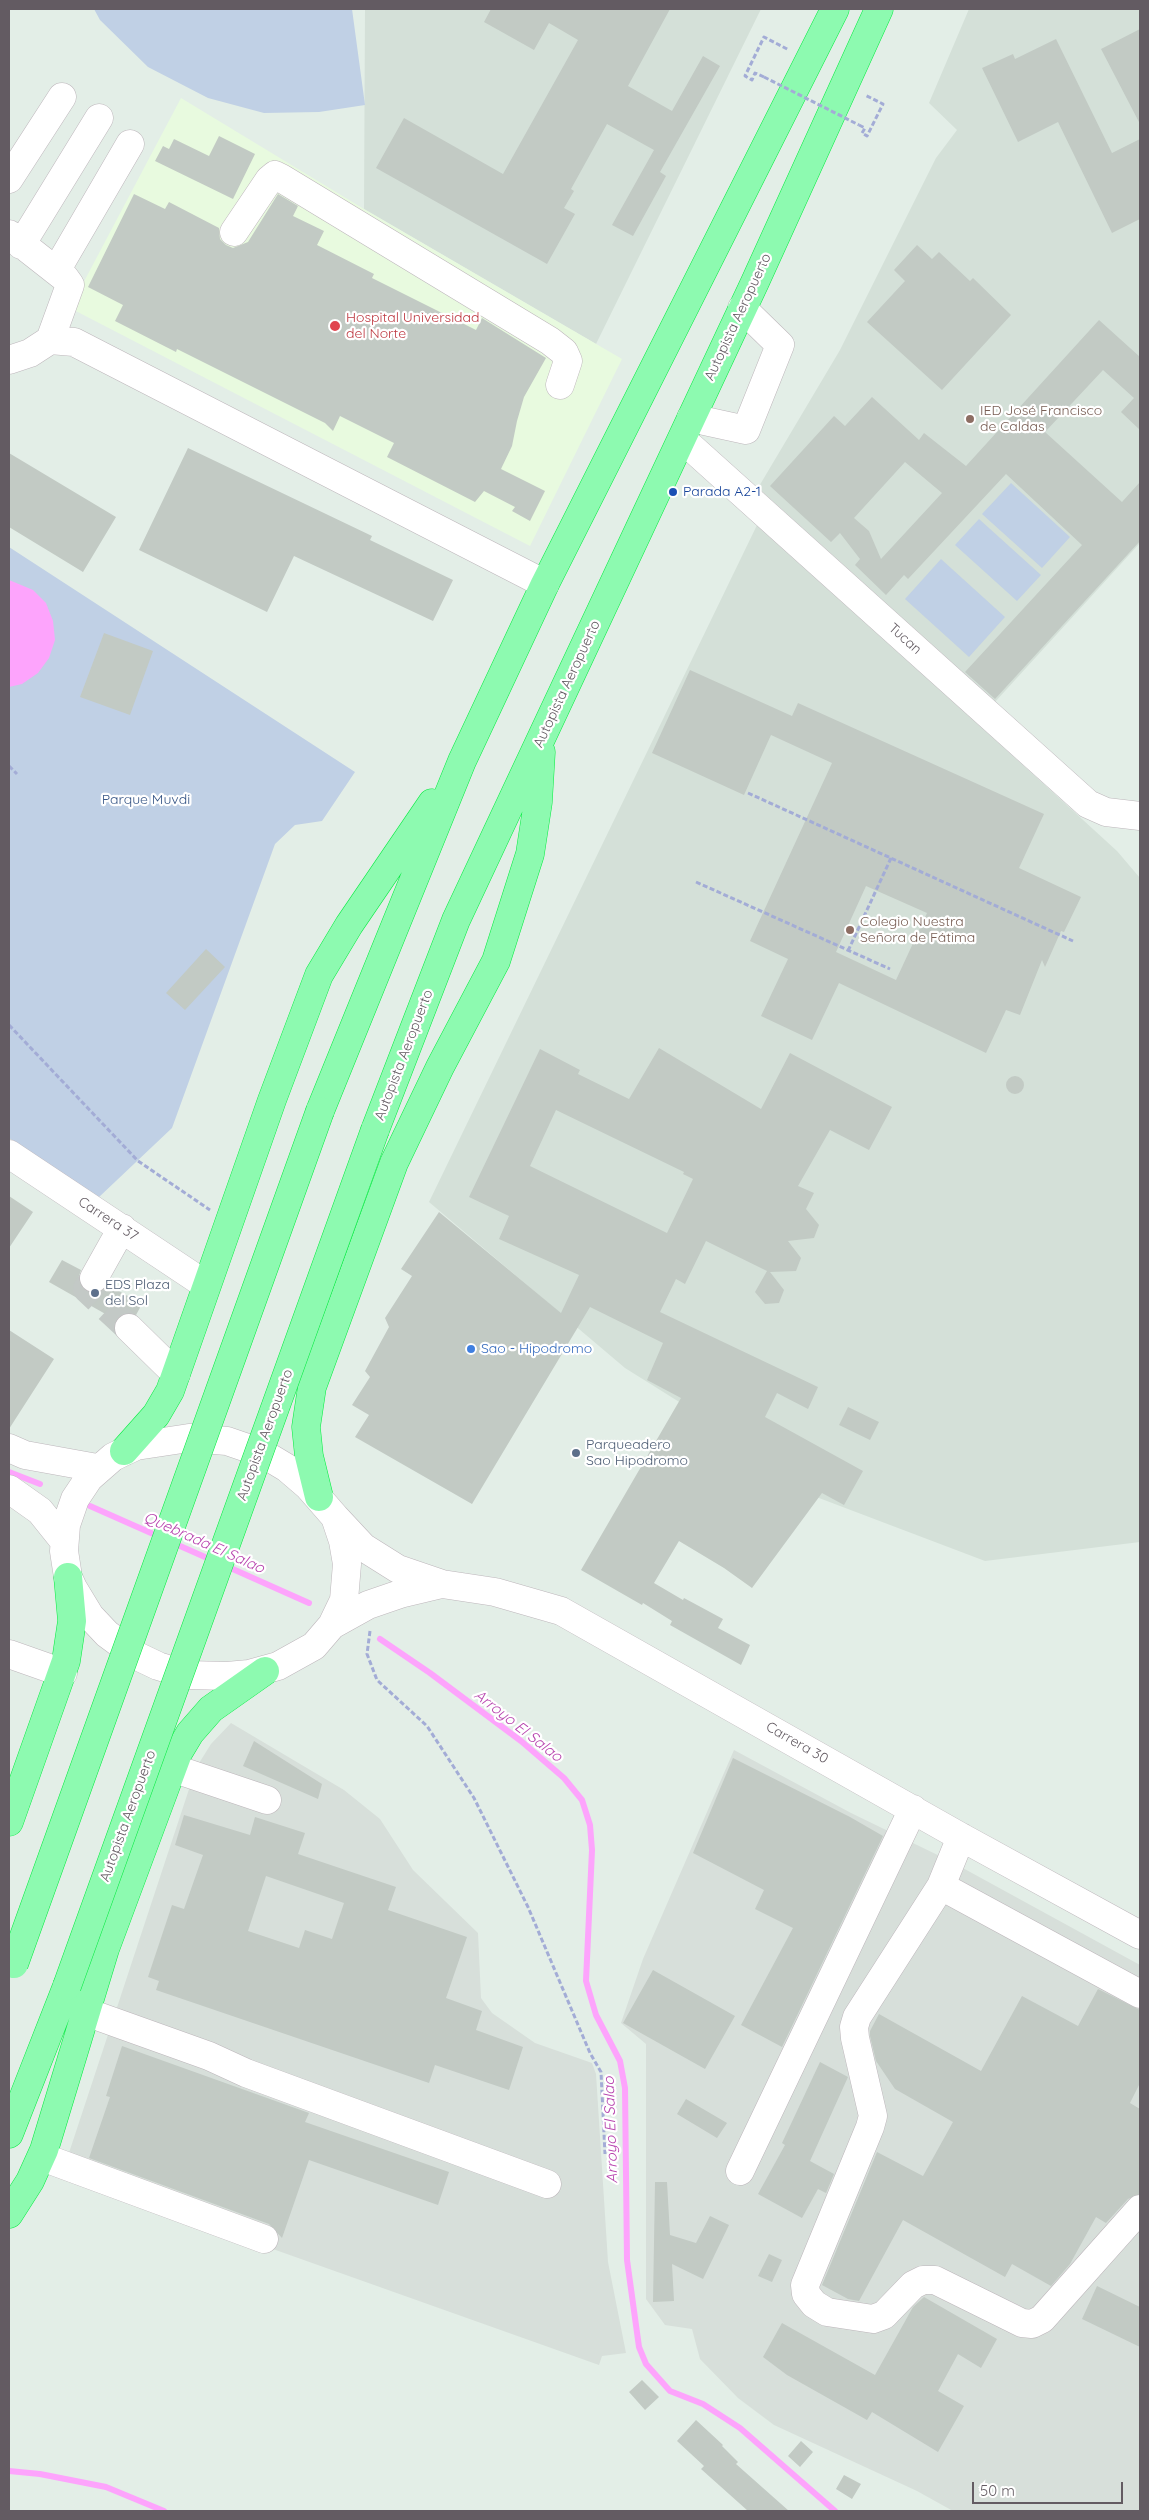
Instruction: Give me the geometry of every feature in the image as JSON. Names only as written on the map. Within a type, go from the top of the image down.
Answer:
[{"type":"highway","points":[[11,1971],[320,1111],[462,761],[546,584],[835,9]]},
{"type":"highway","name":"Autopista Aeropuerto","points":[[9,2134],[67,1986],[375,1130],[456,920],[742,308],[879,9]]},
{"type":"highway","points":[[327,1507],[309,1456],[306,1427],[312,1388],[394,1163],[440,1067],[496,961],[530,854],[538,802],[543,736]]},
{"type":"highway","points":[[124,1451],[156,1415],[170,1391],[228,1222],[319,975],[349,925],[462,761]]},
{"type":"highway","points":[[9,1822],[63,1673],[72,1627],[68,1576]]},
{"type":"highway","points":[[9,2214],[26,2188],[42,2157],[105,1949],[182,1745],[204,1716],[233,1691],[265,1671]]},
{"type":"street","points":[[9,179],[62,97]]},
{"type":"street","points":[[9,360],[30,353],[50,340],[70,285],[56,271],[15,240],[99,118]]},
{"type":"street","points":[[56,271],[130,144]]},
{"type":"street","points":[[234,232],[269,180],[275,176],[282,178],[550,341],[564,352],[568,361],[560,385]]},
{"type":"street","points":[[686,428],[746,430],[780,345],[742,308]]},
{"type":"street","points":[[50,340],[74,342],[546,584]]},
{"type":"street","name":"Tucan","points":[[686,428],[1088,804],[1106,812],[1130,817],[1140,816]]},
{"type":"street","name":"Carrera 37","points":[[9,1154],[206,1285]]},
{"type":"street","points":[[94,1278],[122,1228]]},
{"type":"street","points":[[129,1328],[176,1374]]},
{"type":"street","name":"Carrera 30","points":[[98,1468],[124,1451],[146,1443],[181,1438],[203,1438],[239,1444],[276,1461],[308,1486],[363,1547],[398,1569],[442,1584],[495,1592],[561,1611],[961,1837],[1140,1935]]},
{"type":"street","points":[[9,1448],[25,1455],[98,1468],[75,1499],[66,1525],[64,1541],[68,1576],[77,1597],[90,1616],[107,1634],[137,1656],[158,1666],[194,1675],[238,1676],[265,1671],[291,1661],[304,1653],[314,1646],[332,1625],[344,1600],[347,1574],[343,1541],[327,1507]]},
{"type":"street","points":[[9,1489],[40,1511],[64,1541]]},
{"type":"street","name":"Carrera 30","points":[[332,1625],[368,1605],[400,1594],[442,1584]]},
{"type":"street","points":[[9,1654],[63,1673]]},
{"type":"street","points":[[172,1768],[267,1800]]},
{"type":"street","points":[[740,2171],[913,1809]]},
{"type":"street","points":[[961,1837],[941,1886],[857,2017],[854,2027],[855,2038],[873,2116],[805,2285],[806,2294],[814,2304],[827,2312],[873,2319],[884,2316],[913,2285],[923,2280],[935,2280],[1022,2323],[1032,2324],[1042,2319],[1140,2209]]},
{"type":"street","points":[[941,1886],[1140,1994]]},
{"type":"street","points":[[86,2012],[209,2056],[246,2073],[547,2184]]},
{"type":"street","points":[[42,2157],[264,2239]]},
{"type":"path","points":[[794,53],[764,37],[745,76],[752,80],[755,73],[764,77],[865,128],[862,133],[867,136],[883,104],[862,94]]},
{"type":"path","points":[[9,766],[17,774]]},
{"type":"path","points":[[748,793],[1073,941]]},
{"type":"path","points":[[848,950],[891,858]]},
{"type":"path","points":[[696,882],[890,969]]},
{"type":"path","points":[[9,1025],[138,1161],[228,1222]]},
{"type":"path","points":[[368,1605],[371,1618],[367,1654],[377,1680],[427,1726],[474,1798],[528,1907],[590,2053],[601,2072],[605,2154]]},
{"type":"shaded area","points":[[365,9],[761,9],[596,344],[364,209]]},
{"type":"shaded area","name":"IED José Francisco de Caldas","points":[[969,9],[1140,9],[1140,543],[995,702],[758,488],[840,350],[936,158],[957,130],[929,103]]},
{"type":"shaded area","name":"Hospital Universidad del Norte","points":[[181,98],[364,209],[622,359],[530,546],[70,308]]},
{"type":"shaded area","name":"Colegio Nuestra Señora de Fátima","points":[[758,523],[1117,851],[1140,878],[1140,1542],[985,1561],[819,1498],[786,1475],[775,1462],[625,1368],[429,1202]]},
{"type":"shaded area","points":[[9,580],[33,590],[46,603],[53,621],[55,640],[49,658],[38,673],[22,684],[9,687]]},
{"type":"shaded area","points":[[231,1723],[344,1790],[380,1819],[413,1870],[478,1933],[481,1998],[492,2013],[535,2043],[592,2063],[596,2074],[608,2262],[626,2353],[602,2356],[599,2365],[62,2174],[196,1768],[211,1744]]},
{"type":"shaded area","points":[[734,1750],[851,1813],[950,1861],[1140,1965],[1140,2511],[953,2511],[917,2491],[774,2425],[738,2398],[700,2359],[692,2329],[665,2325],[646,2299],[646,2044],[621,2023],[643,1959]]},
{"type":"green space","points":[[94,9],[352,9],[365,105],[319,112],[264,113],[208,98],[148,67],[100,20]]},
{"type":"green space","points":[[1011,483],[1070,537],[1042,568],[982,514]]},
{"type":"green space","points":[[979,519],[1041,575],[1017,601],[955,545]]},
{"type":"green space","name":"Parque Muvdi","points":[[9,547],[355,772],[322,821],[295,825],[275,844],[172,1128],[98,1198],[9,1138]]},
{"type":"green space","points":[[941,559],[1005,617],[969,657],[905,599]]},
{"type":"building","points":[[491,9],[670,9],[628,86],[672,111],[703,56],[720,66],[660,172],[666,176],[633,236],[612,225],[654,150],[607,124],[571,189],[574,191],[564,208],[575,214],[547,264],[376,168],[404,118],[503,174],[578,40],[549,23],[534,50],[484,22]]},
{"type":"building","points":[[1140,29],[1140,124],[1101,49]]},
{"type":"building","points":[[1056,39],[1112,153],[1140,139],[1140,219],[1112,233],[1058,122],[1018,142],[982,68],[1013,54],[1015,59]]},
{"type":"building","points":[[219,136],[255,154],[233,199],[155,161],[163,146],[169,149],[174,139],[209,156]]},
{"type":"building","points":[[134,194],[165,209],[169,202],[219,228],[220,239],[226,245],[233,248],[248,242],[278,194],[298,206],[293,216],[324,231],[317,245],[374,274],[372,278],[476,330],[482,318],[546,358],[524,397],[512,446],[501,469],[545,491],[530,521],[512,511],[515,507],[484,491],[475,502],[387,457],[394,443],[340,416],[333,431],[325,423],[177,349],[176,352],[115,321],[123,305],[88,287]]},
{"type":"building","points":[[917,245],[932,259],[939,252],[970,281],[973,278],[1011,315],[942,390],[867,322],[905,281],[894,270]]},
{"type":"building","points":[[1099,320],[1140,357],[1140,430],[1121,412],[1134,398],[1103,370],[1045,432],[1122,502],[1140,482],[1140,541],[995,699],[965,672],[1082,545],[1006,474],[908,579],[904,575],[886,595],[855,565],[860,559],[840,533],[831,542],[770,486],[834,416],[845,426],[872,397],[919,440],[924,433],[966,466]],"holes":[[[905,462],[942,493],[881,559],[869,531],[854,518]]]},
{"type":"building","points":[[188,448],[372,536],[370,540],[453,580],[433,621],[294,556],[267,612],[139,550]]},
{"type":"building","points":[[9,453],[116,517],[83,572],[9,527]]},
{"type":"building","points":[[104,633],[153,651],[130,715],[80,697]]},
{"type":"building","points":[[690,670],[792,716],[798,703],[1044,814],[1019,868],[1081,897],[1064,932],[1061,931],[1045,967],[1042,960],[1020,1015],[1006,1010],[986,1053],[839,983],[812,1040],[761,1016],[788,959],[750,941],[832,763],[771,735],[744,795],[652,753]],"holes":[[[866,886],[927,913],[896,980],[836,952]]]},
{"type":"building","points":[[206,949],[225,967],[185,1010],[166,993]]},
{"type":"building","points":[[659,1048],[761,1109],[790,1053],[892,1107],[869,1150],[830,1130],[798,1186],[814,1193],[806,1209],[819,1225],[814,1238],[788,1241],[801,1258],[796,1271],[770,1272],[784,1290],[779,1303],[765,1304],[755,1292],[767,1271],[706,1241],[685,1284],[676,1279],[660,1312],[818,1387],[808,1409],[777,1393],[765,1417],[863,1471],[844,1505],[822,1493],[752,1588],[724,1568],[679,1541],[654,1583],[683,1600],[684,1598],[723,1619],[718,1628],[750,1645],[741,1665],[670,1625],[672,1621],[643,1603],[642,1605],[581,1570],[681,1398],[647,1380],[663,1343],[590,1307],[472,1504],[355,1437],[369,1415],[352,1405],[370,1377],[365,1371],[389,1327],[385,1318],[412,1276],[401,1269],[439,1212],[561,1313],[579,1275],[499,1239],[509,1216],[469,1197],[540,1049],[580,1070],[578,1074],[629,1099]],"holes":[[[556,1110],[684,1172],[683,1174],[693,1179],[667,1233],[530,1166]]]},
{"type":"building","points":[[1015,1076],[1021,1079],[1024,1085],[1021,1091],[1015,1094],[1009,1091],[1006,1085],[1009,1079]]},
{"type":"building","points":[[9,1196],[33,1212],[9,1248]]},
{"type":"building","name":"EDS Plaza del Sol","points":[[62,1260],[81,1270],[78,1279],[80,1286],[86,1291],[95,1294],[102,1291],[108,1285],[142,1304],[136,1315],[125,1313],[116,1320],[49,1282]]},
{"type":"building","points":[[9,1330],[54,1359],[9,1429]]},
{"type":"building","points":[[848,1407],[879,1422],[870,1440],[839,1425]]},
{"type":"building","points":[[254,1741],[322,1784],[318,1799],[243,1766]]},
{"type":"building","points":[[733,1758],[850,1817],[883,1836],[782,2047],[741,2025],[793,1928],[755,1909],[764,1890],[693,1853]]},
{"type":"building","points":[[184,1815],[250,1835],[255,1817],[305,1833],[298,1854],[396,1887],[388,1910],[467,1937],[446,1998],[482,2011],[476,2030],[523,2047],[509,2090],[435,2065],[429,2083],[156,1990],[159,1981],[148,1977],[172,1905],[184,1909],[203,1855],[175,1845]],"holes":[[[266,1876],[344,1903],[332,1939],[305,1930],[299,1948],[248,1931]]]},
{"type":"building","points":[[653,1970],[735,2016],[705,2069],[623,2023]]},
{"type":"building","points":[[1098,1989],[1140,2010],[1140,2083],[1130,2103],[1140,2109],[1140,2194],[1128,2199],[1106,2223],[1096,2217],[1070,2264],[1051,2286],[1012,2264],[1005,2277],[903,2220],[859,2301],[848,2299],[822,2285],[877,2152],[923,2176],[953,2122],[895,2089],[876,2061],[870,2036],[870,2031],[879,2014],[981,2071],[1022,1996],[1078,2026]]},
{"type":"building","points":[[122,2046],[309,2113],[305,2122],[449,2172],[438,2205],[309,2160],[282,2238],[269,2224],[89,2158],[110,2097],[106,2096]]},
{"type":"building","points":[[820,2062],[848,2077],[810,2161],[834,2174],[826,2193],[818,2189],[802,2218],[758,2194],[785,2145],[782,2143]]},
{"type":"building","points":[[686,2099],[727,2123],[717,2138],[677,2114]]},
{"type":"building","points":[[655,2182],[667,2182],[670,2235],[696,2243],[710,2216],[729,2225],[703,2279],[672,2264],[674,2301],[653,2302]]},
{"type":"building","points":[[769,2254],[782,2260],[772,2282],[758,2276]]},
{"type":"building","points":[[1097,2286],[1140,2307],[1140,2347],[1082,2319]]},
{"type":"building","points":[[924,2297],[997,2339],[981,2368],[958,2354],[938,2391],[964,2406],[938,2452],[872,2412],[867,2420],[787,2375],[763,2357],[782,2323],[875,2375],[913,2307]]},
{"type":"building","points":[[642,2380],[659,2397],[645,2410],[629,2392]]},
{"type":"building","points":[[696,2420],[723,2445],[738,2462],[736,2464],[789,2511],[748,2511],[701,2469],[704,2466],[677,2441]]},
{"type":"building","points":[[801,2441],[813,2452],[800,2467],[788,2456]]},
{"type":"building","points":[[844,2475],[861,2484],[852,2499],[836,2489]]},
{"type":"waterway","name":"Quebrada El Salao","points":[[9,1472],[40,1484]]},
{"type":"waterway","name":"Quebrada El Salao","points":[[90,1506],[160,1537]]},
{"type":"waterway","name":"Quebrada El Salao","points":[[171,1542],[214,1561]]},
{"type":"waterway","name":"Quebrada El Salao","points":[[226,1566],[309,1603]]},
{"type":"waterway","name":"Arroyo El Salao","points":[[380,1639],[430,1673],[521,1741],[564,1778],[582,1800],[590,1825],[592,1850],[586,1981],[596,2015],[620,2061],[625,2088],[627,2260],[639,2347],[646,2364],[670,2391],[703,2404],[740,2428],[835,2511]]},
{"type":"waterway","points":[[9,2471],[40,2474],[106,2487],[164,2511]]},
{"type":"tunnel","points":[[94,1278],[87,1289],[129,1328]]},
{"type":"place","name":"Hospital Universidad del Norte","points":[[335,326]]},
{"type":"place","name":"IED José Francisco de Caldas","points":[[970,419]]},
{"type":"place","name":"Parada A2-1","points":[[673,492]]},
{"type":"place","name":"Colegio Nuestra Señora de Fátima","points":[[850,930]]},
{"type":"place","name":"EDS Plaza del Sol","points":[[95,1293]]},
{"type":"place","name":"Sao - Hipodromo","points":[[471,1349]]},
{"type":"place","name":"Parqueadero Sao Hipodromo","points":[[576,1453]]}]
